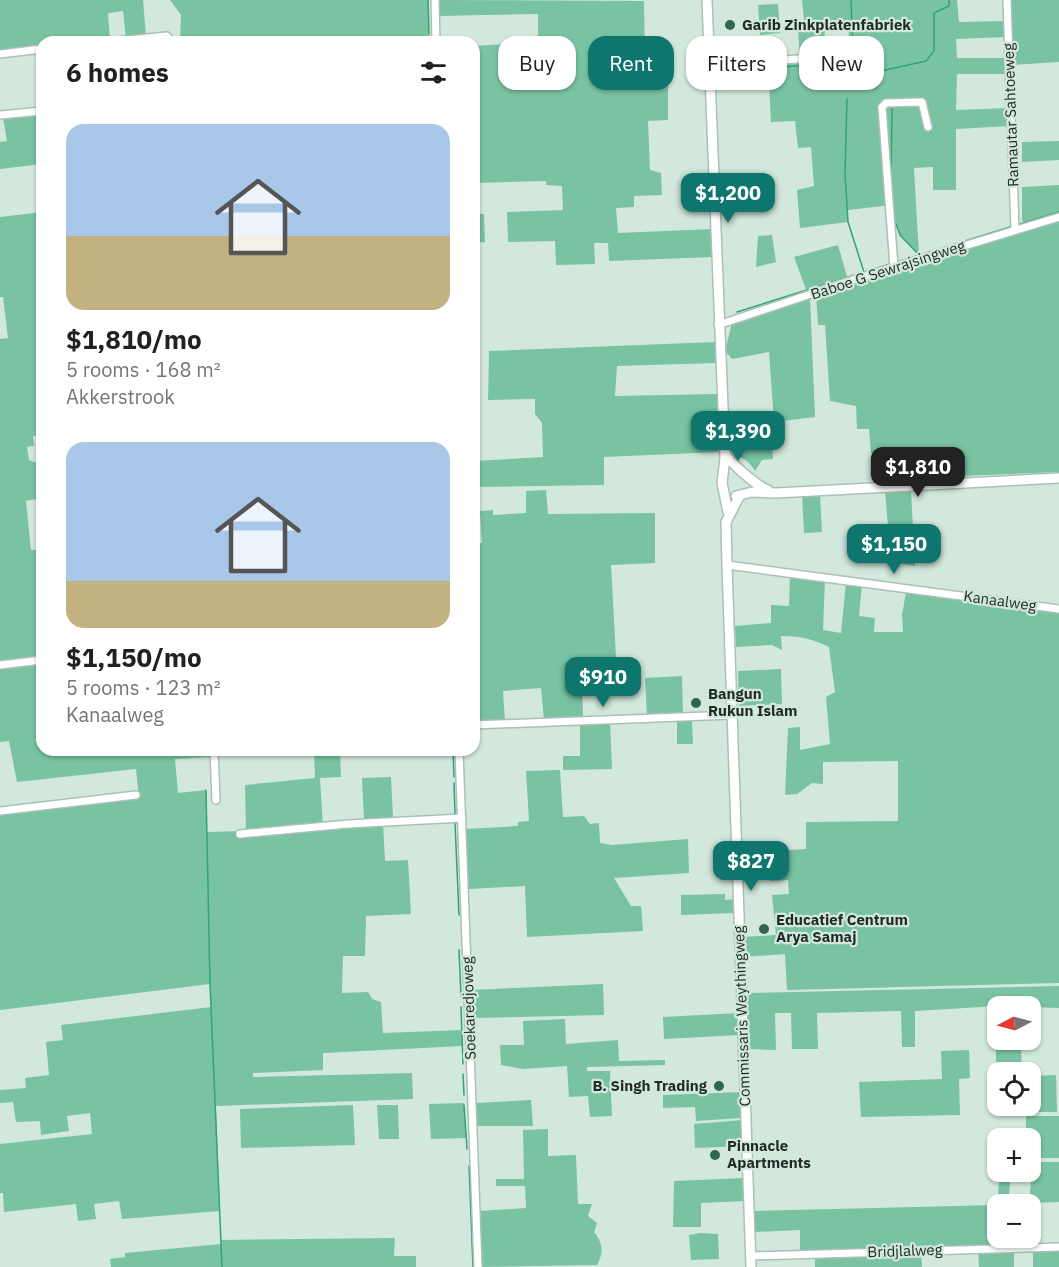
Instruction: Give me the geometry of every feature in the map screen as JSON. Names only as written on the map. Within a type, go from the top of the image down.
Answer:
[{"type":"main road","points":[[707,0],[708,36]]},
{"type":"main road","points":[[710,90],[724,475],[722,483],[725,491],[729,494],[776,493],[1059,478]]},
{"type":"main road","points":[[723,449],[729,460],[759,487],[776,493]]},
{"type":"main road","points":[[724,475],[730,469],[738,468]]},
{"type":"main road","points":[[728,514],[750,484],[749,477]]},
{"type":"main road","name":"Commissaris Weythingweg","points":[[725,491],[728,514],[727,565],[751,1267]]},
{"type":"street","points":[[435,0],[436,36]]},
{"type":"street","name":"Ramautar Sahtoeweg","points":[[1007,0],[1015,230]]},
{"type":"street","points":[[0,54],[36,50]]},
{"type":"street","points":[[894,267],[882,107],[886,103],[922,102],[928,127]]},
{"type":"street","points":[[0,115],[36,112]]},
{"type":"street","name":"Baboe G Sewrajsingweg","points":[[718,325],[894,267],[1059,217]]},
{"type":"street","name":"Kanaalweg","points":[[727,565],[1059,609]]},
{"type":"street","points":[[0,665],[36,661]]},
{"type":"street","points":[[480,725],[732,715]]},
{"type":"street","points":[[214,756],[216,800]]},
{"type":"street","name":"Soekaredjoweg","points":[[459,756],[478,1267]]},
{"type":"street","points":[[0,811],[136,795]]},
{"type":"street","points":[[240,834],[348,824],[462,818]]},
{"type":"street","name":"Bridjlalweg","points":[[751,1256],[1059,1247]]},
{"type":"green space","points":[[0,0],[143,0],[146,36],[126,36],[123,11],[108,13],[110,36],[36,36],[36,48],[0,51]]},
{"type":"green space","points":[[170,0],[428,0],[429,36],[180,36],[181,15]]},
{"type":"green space","points":[[438,0],[644,1],[645,36],[588,36],[588,90],[668,90],[668,120],[648,121],[650,170],[661,173],[662,195],[634,196],[634,207],[616,208],[618,233],[712,229],[713,257],[609,261],[608,243],[594,243],[595,264],[556,265],[555,241],[508,242],[507,212],[563,210],[562,186],[546,185],[546,181],[480,183],[480,46],[498,45],[498,90],[576,90],[576,36],[538,36],[538,14],[439,16]]},
{"type":"green space","points":[[802,0],[957,0],[959,22],[1007,21],[1008,37],[956,39],[957,58],[1007,58],[1008,74],[957,74],[956,110],[1009,108],[1010,126],[956,129],[956,190],[933,190],[933,167],[914,168],[919,255],[900,235],[891,205],[848,210],[848,222],[800,228],[797,190],[814,186],[811,147],[798,148],[795,121],[771,122],[769,90],[787,90],[787,63],[799,62],[799,90],[884,90],[884,36],[849,36],[848,25],[825,26],[825,36],[799,36],[799,44],[798,31],[805,30]]},
{"type":"green space","points":[[1011,0],[1059,0],[1059,62],[1013,65]]},
{"type":"green space","points":[[778,4],[780,33],[760,35],[758,5]]},
{"type":"green space","points":[[36,114],[36,165],[0,169],[0,142],[7,141],[3,117]]},
{"type":"green space","points":[[1059,141],[1059,160],[1022,162],[1022,142]]},
{"type":"green space","points":[[1059,185],[1059,214],[1026,225],[1022,220],[1022,187]]},
{"type":"green space","points":[[36,213],[36,436],[33,436],[34,446],[27,447],[29,460],[36,463],[36,499],[26,501],[31,550],[36,550],[36,658],[0,663],[0,339],[8,338],[3,297],[0,297],[0,217]]},
{"type":"green space","points":[[480,214],[484,214],[485,242],[480,242]]},
{"type":"green space","points":[[1059,220],[1059,472],[908,478],[908,451],[871,453],[869,429],[857,429],[856,406],[830,401],[825,325],[818,325],[816,295]]},
{"type":"green space","points":[[772,235],[776,262],[756,267],[758,236]]},
{"type":"green space","points":[[838,245],[848,280],[807,292],[794,257]]},
{"type":"green space","points":[[810,297],[815,417],[774,422],[769,352],[732,359],[725,351],[732,323]]},
{"type":"green space","points":[[715,342],[716,363],[617,366],[615,396],[717,394],[718,452],[604,457],[604,485],[480,487],[480,461],[543,457],[542,423],[535,414],[535,399],[488,400],[489,351]]},
{"type":"green space","points":[[771,427],[773,459],[762,460],[755,471],[735,453],[732,448],[730,430]]},
{"type":"green space","points":[[546,490],[548,514],[655,513],[655,563],[611,565],[617,675],[582,677],[583,719],[544,720],[541,688],[503,691],[505,721],[480,723],[480,543],[482,543],[480,511],[493,510],[493,515],[526,513],[526,491]]},
{"type":"green space","points":[[911,490],[915,566],[891,562],[885,491]]},
{"type":"green space","points":[[802,495],[820,495],[822,532],[804,533]]},
{"type":"green space","points":[[790,574],[825,580],[823,630],[841,633],[846,583],[862,585],[859,616],[875,618],[874,632],[903,632],[902,615],[906,592],[1059,611],[1059,983],[787,990],[785,954],[743,957],[742,937],[776,935],[772,895],[789,894],[788,880],[770,881],[770,851],[806,849],[806,822],[898,821],[898,761],[823,762],[823,784],[812,783],[797,794],[785,795],[788,728],[800,727],[800,750],[830,744],[826,697],[835,692],[829,647],[806,638],[781,636],[782,650],[772,645],[736,647],[735,626],[771,623],[771,605],[789,606]]},
{"type":"green space","points":[[36,665],[36,756],[210,756],[175,759],[178,793],[206,790],[207,832],[246,831],[245,785],[315,778],[314,756],[340,756],[341,777],[320,778],[323,827],[383,823],[385,861],[408,860],[411,914],[366,916],[365,956],[343,956],[342,993],[368,992],[372,999],[381,1002],[383,1033],[462,1030],[462,1046],[323,1053],[323,1070],[253,1073],[253,1077],[412,1073],[413,1099],[216,1106],[220,1211],[122,1219],[119,1201],[94,1204],[96,1219],[78,1221],[76,1204],[4,1212],[3,1193],[0,1193],[0,1144],[92,1134],[90,1113],[67,1116],[69,1131],[41,1135],[40,1121],[16,1122],[13,1102],[0,1103],[0,1090],[26,1088],[25,1078],[49,1075],[46,1042],[63,1040],[61,1025],[211,1007],[210,984],[0,1010],[0,814],[139,797],[136,769],[17,782],[9,741],[0,742],[0,669]]},
{"type":"green space","points":[[781,669],[782,704],[739,706],[738,671]]},
{"type":"green space","points":[[682,676],[683,715],[647,716],[645,678]]},
{"type":"green space","points":[[692,719],[693,744],[677,744],[677,720]]},
{"type":"green space","points":[[610,722],[612,769],[563,770],[563,756],[580,756],[580,723]]},
{"type":"green space","points":[[560,770],[563,817],[584,816],[590,824],[599,823],[600,843],[612,845],[688,839],[689,873],[614,878],[631,906],[641,906],[643,931],[527,937],[525,886],[469,889],[466,829],[518,826],[518,822],[529,821],[526,771]]},
{"type":"green space","points":[[391,777],[393,818],[364,820],[362,778]]},
{"type":"green space","points":[[725,894],[725,900],[735,899],[735,913],[681,915],[681,895]]},
{"type":"green space","points":[[603,984],[604,1015],[472,1018],[471,990]]},
{"type":"green space","points":[[1059,986],[1059,1008],[1041,1007],[1041,996],[987,996],[987,1007],[915,1011],[915,1047],[902,1047],[901,1011],[817,1013],[818,1049],[792,1049],[791,1013],[775,1013],[776,1050],[748,1049],[745,995],[748,993]]},
{"type":"green space","points":[[739,1013],[740,1035],[664,1039],[663,1017]]},
{"type":"green space","points":[[565,1019],[566,1044],[618,1040],[619,1061],[665,1060],[665,1065],[587,1067],[587,1071],[610,1071],[612,1116],[590,1117],[588,1096],[569,1097],[567,1066],[523,1069],[501,1065],[500,1045],[524,1045],[523,1021]]},
{"type":"green space","points":[[969,1050],[970,1078],[959,1079],[960,1115],[861,1117],[859,1082],[942,1079],[941,1051]]},
{"type":"green space","points":[[996,1050],[1021,1050],[1022,1062],[996,1062]]},
{"type":"green space","points":[[1056,1075],[1057,1112],[1041,1112],[1041,1076]]},
{"type":"green space","points":[[742,1092],[741,1118],[696,1121],[695,1107],[663,1108],[663,1095]]},
{"type":"green space","points":[[531,1100],[533,1126],[477,1126],[476,1103]]},
{"type":"green space","points":[[464,1103],[466,1138],[431,1139],[429,1104]]},
{"type":"green space","points":[[353,1105],[355,1145],[241,1148],[240,1109]]},
{"type":"green space","points":[[377,1105],[398,1105],[399,1139],[379,1139]]},
{"type":"green space","points":[[1026,1116],[1059,1116],[1059,1158],[1041,1158],[1041,1128],[1026,1128]]},
{"type":"green space","points":[[743,1120],[744,1146],[695,1148],[694,1124]]},
{"type":"green space","points":[[548,1129],[548,1156],[576,1155],[578,1204],[592,1204],[588,1216],[597,1223],[594,1232],[602,1248],[597,1265],[482,1267],[479,1211],[526,1208],[525,1186],[496,1186],[496,1179],[524,1179],[523,1130]]},
{"type":"green space","points":[[1041,1162],[1059,1162],[1059,1202],[1041,1203],[1041,1194],[1030,1194],[1031,1182],[1041,1182]]},
{"type":"green space","points":[[744,1178],[746,1201],[701,1203],[701,1227],[673,1227],[674,1181]]},
{"type":"green space","points":[[999,1182],[1010,1182],[1009,1194],[998,1194]]},
{"type":"green space","points":[[987,1205],[987,1247],[800,1252],[800,1230],[754,1232],[754,1211]]},
{"type":"green space","points":[[718,1234],[719,1259],[691,1260],[689,1235]]},
{"type":"green space","points":[[395,1238],[394,1256],[416,1256],[416,1267],[111,1267],[110,1259],[125,1257],[125,1253],[221,1244],[221,1240]]},
{"type":"green space","points":[[1059,1248],[1059,1267],[1033,1267],[1033,1249]]},
{"type":"green space","points":[[1014,1249],[1014,1267],[979,1267],[978,1250]]},
{"type":"green space","points":[[921,1252],[922,1267],[815,1267],[815,1256]]},
{"type":"waterway","points":[[428,0],[429,34]]},
{"type":"waterway","points":[[851,0],[852,36]]},
{"type":"waterway","points":[[787,66],[853,63],[854,77],[926,61],[934,51],[934,13],[949,6],[949,0]]},
{"type":"waterway","points":[[847,99],[845,173],[848,222],[864,272]]},
{"type":"waterway","points":[[891,184],[892,107]]},
{"type":"waterway","points":[[1020,224],[1059,212]]},
{"type":"waterway","points":[[893,216],[900,235],[919,255]]},
{"type":"waterway","points":[[897,262],[1010,227]]},
{"type":"waterway","points":[[737,312],[890,264]]},
{"type":"waterway","points":[[453,756],[454,777]]},
{"type":"waterway","points":[[454,783],[455,814]]},
{"type":"waterway","points":[[206,790],[210,984],[222,1267]]},
{"type":"waterway","points":[[455,823],[459,915]]},
{"type":"waterway","points":[[459,950],[461,997]]},
{"type":"waterway","points":[[461,1007],[463,1064]]},
{"type":"waterway","points":[[463,1074],[464,1095]]},
{"type":"waterway","points":[[464,1105],[467,1149]]},
{"type":"waterway","points":[[469,1166],[473,1267]]},
{"type":"place","name":"Garib Zinkplatenfabriek","points":[[730,25]]},
{"type":"place","name":"Bangun Rukun Islam","points":[[696,703]]},
{"type":"place","name":"Educatief Centrum Arya Samaj","points":[[764,929]]},
{"type":"place","name":"B. Singh Trading","points":[[719,1086]]},
{"type":"place","name":"Pinnacle Apartments","points":[[715,1155]]}]
